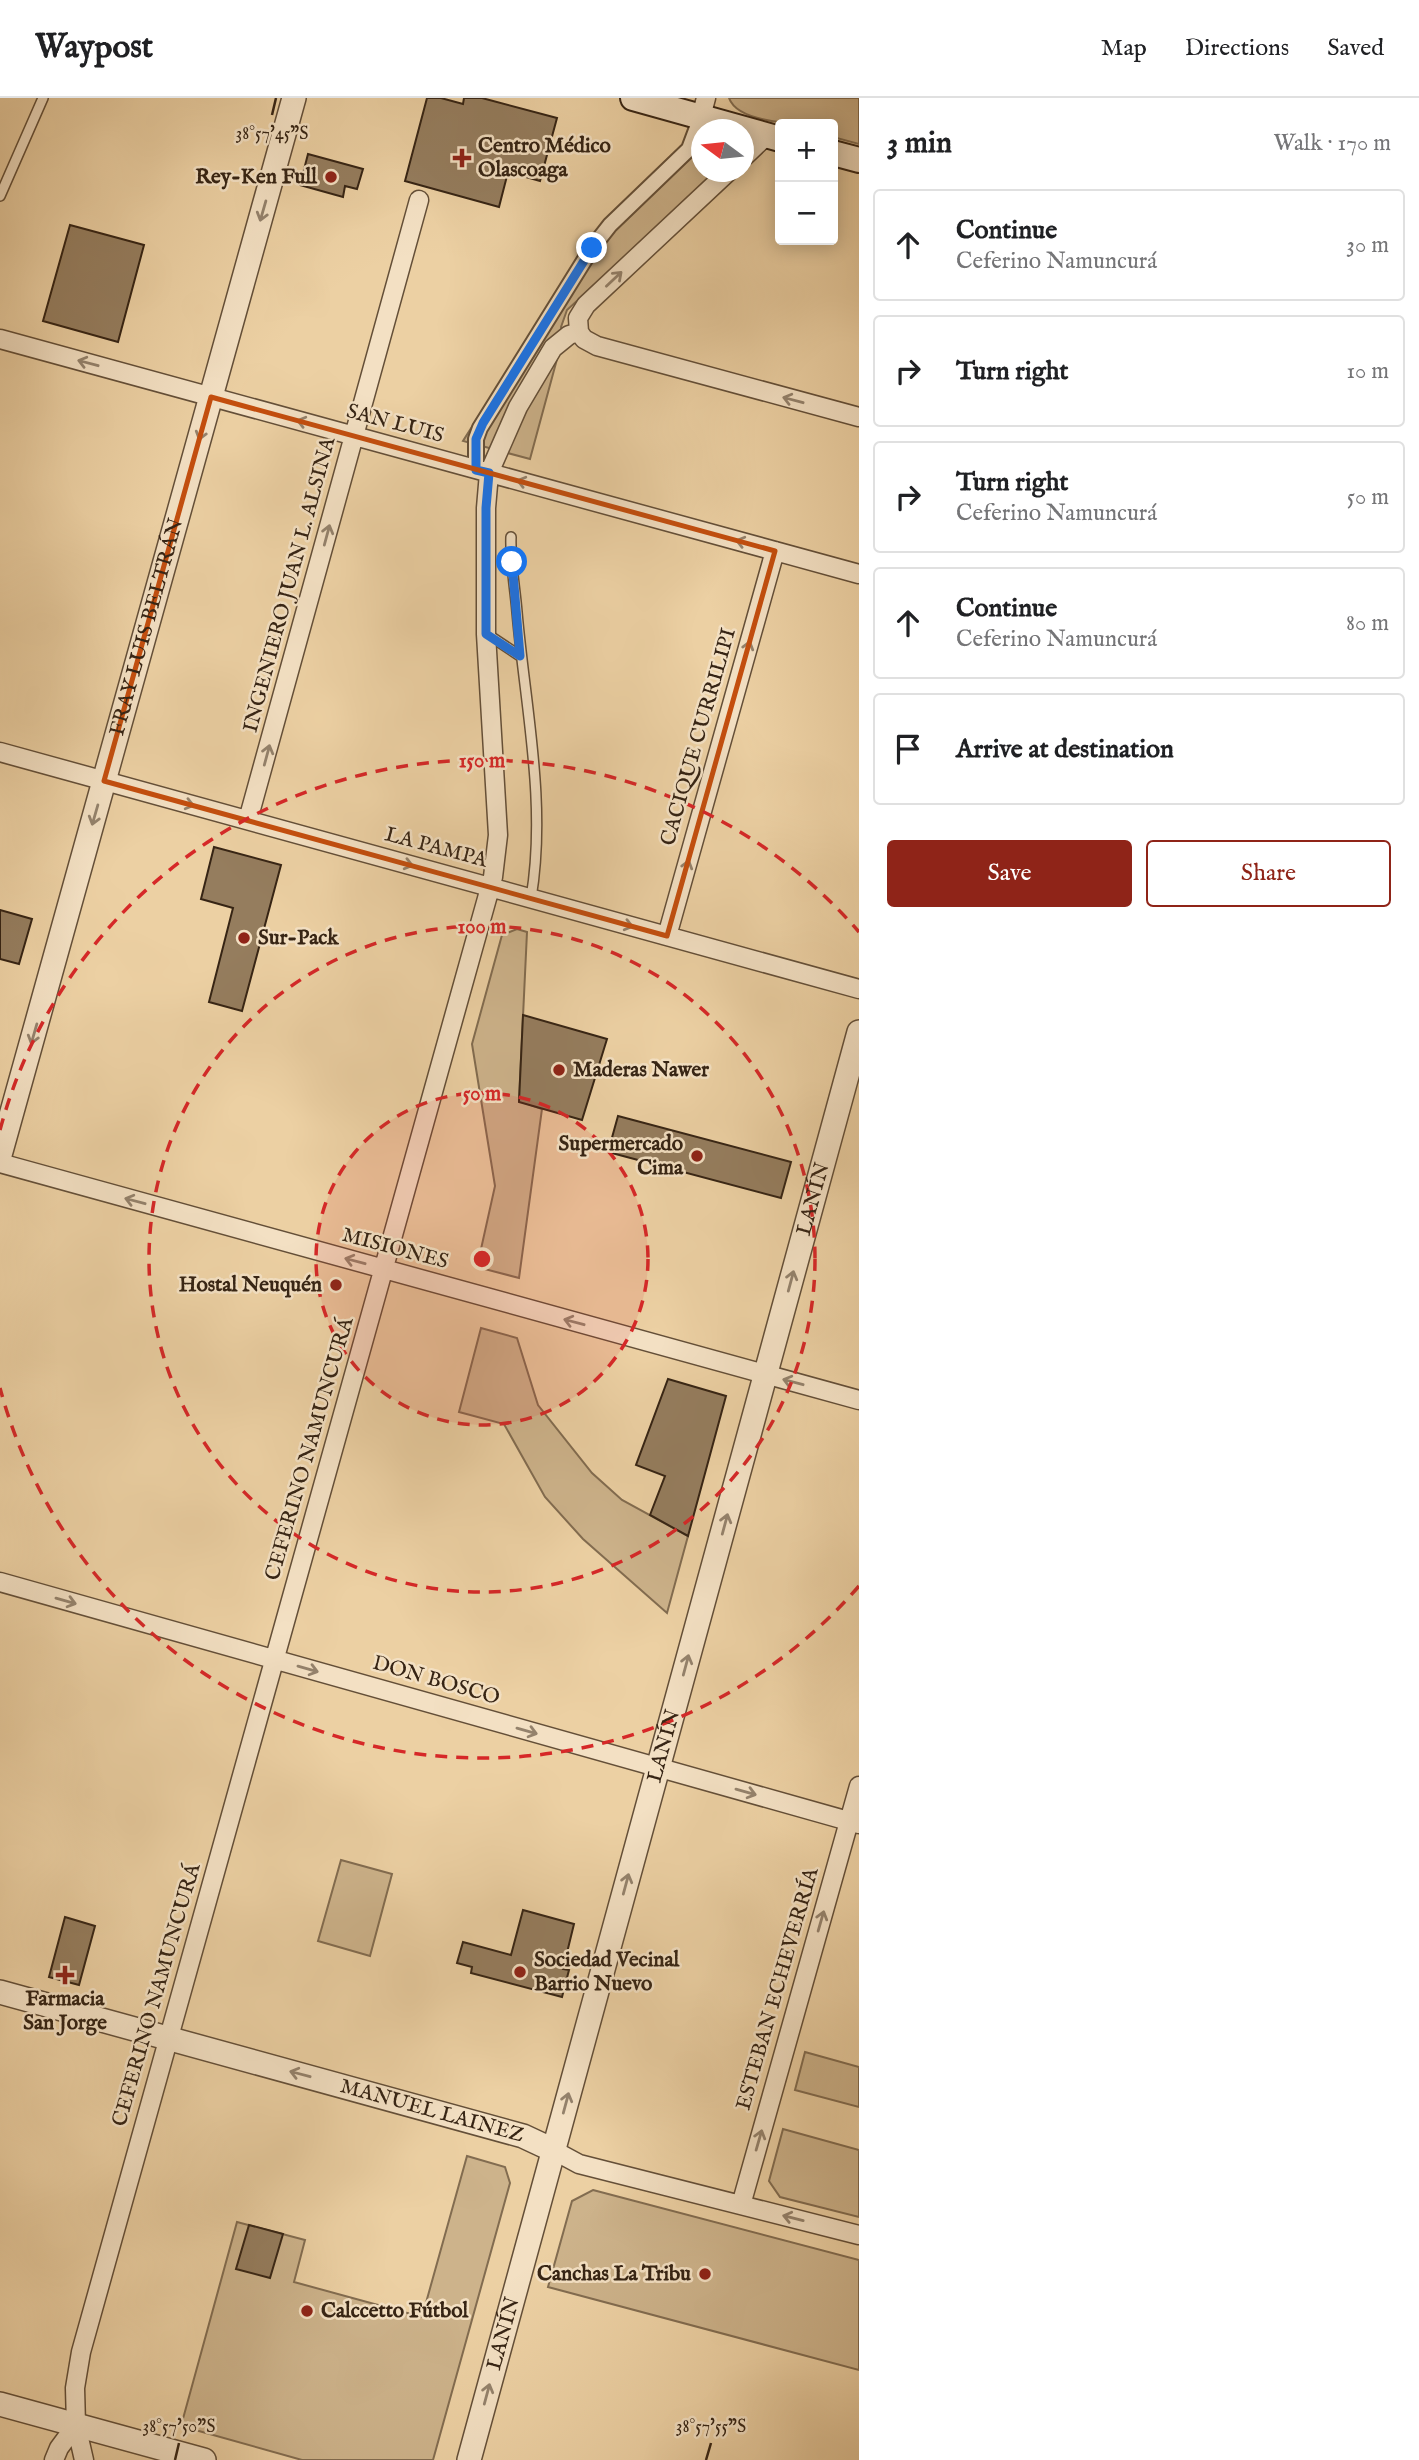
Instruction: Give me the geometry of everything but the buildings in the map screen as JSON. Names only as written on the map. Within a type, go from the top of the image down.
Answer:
[{"type":"main road","points":[[633,98],[703,107],[774,137]]},
{"type":"main road","points":[[838,154],[859,160]]},
{"type":"street","name":"FRAY LUIS BELTRÁN","points":[[0,1156],[294,98]]},
{"type":"street","name":"CEFERINO NAMUNCURÁ","points":[[84,2460],[76,2425],[75,2388],[81,2352],[490,887],[498,835],[486,634],[486,508],[483,471],[476,439],[480,428],[592,248],[610,225],[693,144],[703,107]]},
{"type":"street","points":[[754,150],[774,137]]},
{"type":"street","points":[[717,182],[586,305],[578,318],[579,332],[584,339],[597,346],[859,417]]},
{"type":"street","name":"INGENIERO JUAN L. ALSINA","points":[[248,820],[419,200]]},
{"type":"street","points":[[483,471],[553,348],[569,335],[579,332]]},
{"type":"street","name":"SAN LUIS","points":[[0,339],[859,574]]},
{"type":"street","name":"CACIQUE CURRILIPI","points":[[667,936],[775,551]]},
{"type":"street","name":"LA PAMPA","points":[[0,752],[859,989]]},
{"type":"street","name":"LANÍN","points":[[470,2460],[859,1032]]},
{"type":"street","name":"MISIONES","points":[[0,1163],[859,1400]]},
{"type":"street","name":"DON BOSCO","points":[[0,1582],[854,1823]]},
{"type":"street","name":"ESTEBAN ECHEVERRÍA","points":[[741,2205],[854,1823],[859,1786]]},
{"type":"street","name":"MANUEL LAINEZ","points":[[0,1992],[523,2136],[579,2164],[859,2235]]},
{"type":"street","points":[[0,2404],[204,2460]]},
{"type":"street","points":[[54,2460],[59,2448],[76,2425]]},
{"type":"lane","points":[[0,196],[43,98]]},
{"type":"lane","points":[[511,537],[520,656],[538,817],[531,898]]},
{"type":"lane","points":[[486,634],[520,656]]},
{"type":"highlighted area","points":[[211,397],[775,551],[667,936],[104,781]]},
{"type":"shaded area","points":[[729,98],[859,98],[859,144],[838,138],[838,119],[775,119],[775,122],[746,114],[735,107]]},
{"type":"shaded area","points":[[676,152],[691,156],[691,182],[706,182],[567,310],[561,327],[563,337],[530,459],[463,441],[577,261]]},
{"type":"shaded area","points":[[517,929],[527,932],[519,1101],[542,1109],[519,1278],[477,1267],[495,1186],[472,1044],[502,935]]},
{"type":"shaded area","points":[[481,1328],[517,1338],[538,1405],[592,1473],[622,1500],[688,1536],[667,1613],[583,1539],[545,1497],[504,1424],[459,1412]]},
{"type":"shaded area","points":[[341,1860],[392,1874],[370,1956],[318,1941]]},
{"type":"shaded area","points":[[805,2052],[859,2067],[859,2107],[795,2090]]},
{"type":"shaded area","points":[[783,2129],[859,2150],[859,2217],[780,2197],[769,2181]]},
{"type":"shaded area","name":"Calccetto Fútbol","points":[[467,2156],[505,2167],[510,2183],[433,2460],[302,2460],[181,2426],[237,2222],[305,2240],[294,2282],[422,2317]]},
{"type":"shaded area","name":"Canchas La Tribu","points":[[593,2190],[859,2260],[859,2370],[548,2287],[572,2201]]},
{"type":"place","name":"Centro Médico Olascoaga","points":[[462,158]]},
{"type":"place","name":"Rey-Ken Full","points":[[331,177]]},
{"type":"place","name":"Sur-Pack","points":[[244,938]]},
{"type":"place","name":"Maderas Nawer","points":[[559,1070]]},
{"type":"place","name":"Supermercado Cima","points":[[697,1156]]},
{"type":"place","name":"Hostal Neuquén","points":[[336,1285]]},
{"type":"place","name":"Sociedad Vecinal Barrio Nuevo","points":[[520,1972]]},
{"type":"place","name":"Farmacia San Jorge","points":[[65,1975]]},
{"type":"place","name":"Canchas La Tribu","points":[[705,2274]]},
{"type":"place","name":"Calccetto Fútbol","points":[[307,2311]]},
{"type":"route","points":[[512,562],[520,656],[486,634],[486,508],[489,473],[476,470],[476,439],[483,423],[592,248]]}]
